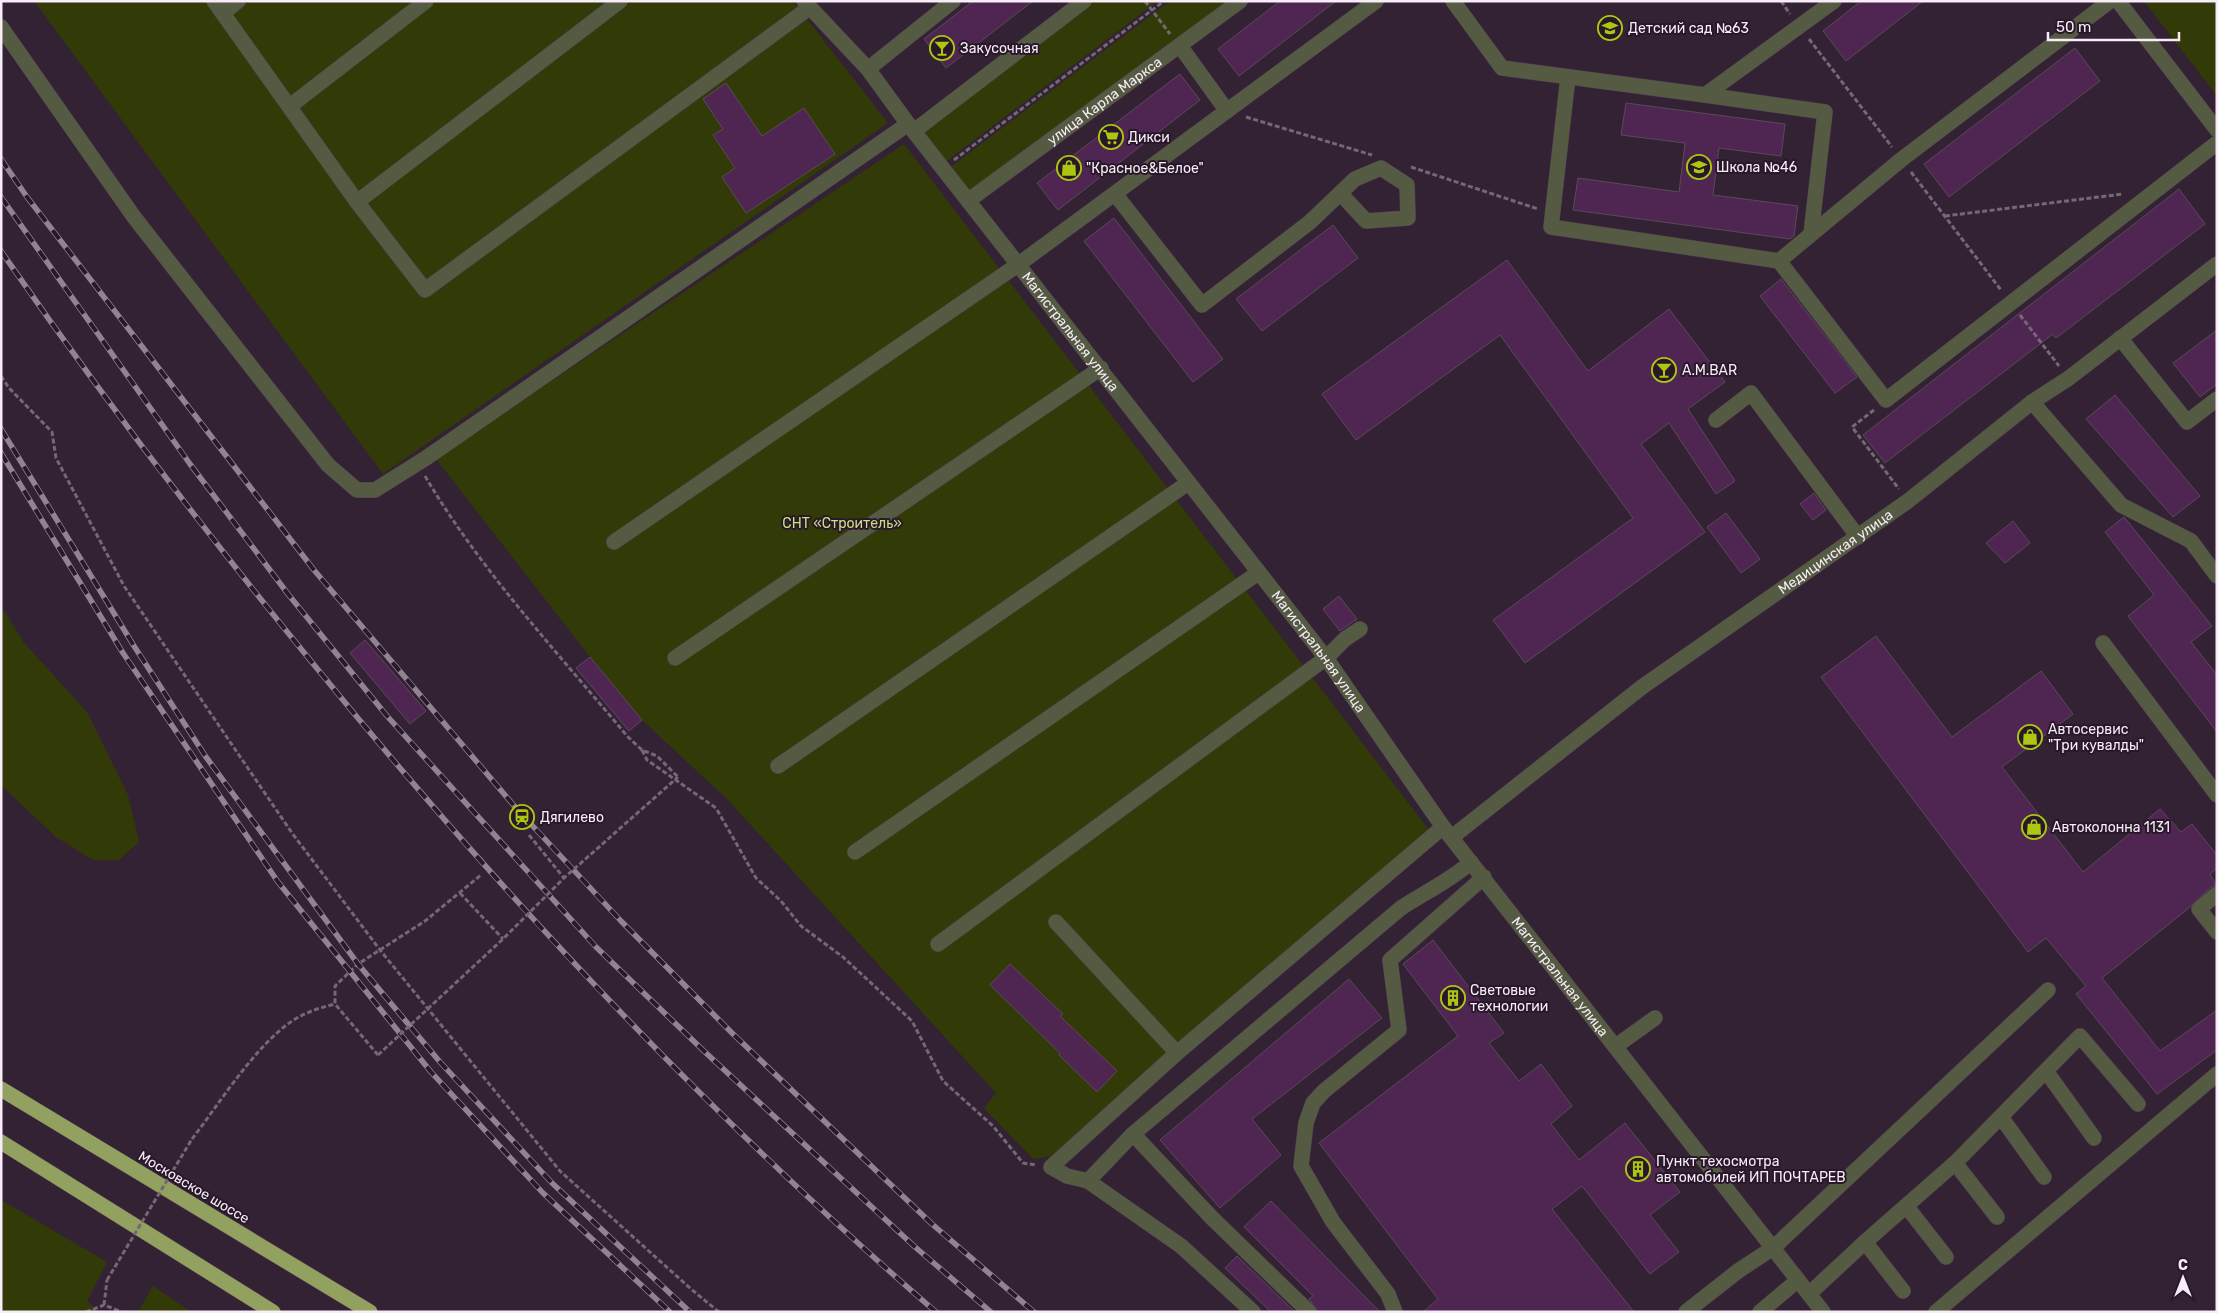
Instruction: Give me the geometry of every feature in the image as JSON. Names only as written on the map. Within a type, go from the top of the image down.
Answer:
[{"type":"highway","name":"Московское шоссе","points":[[1,1089],[370,1312]]},
{"type":"highway","points":[[1,1142],[273,1312]]},
{"type":"street","points":[[238,1],[218,7],[357,202],[425,290],[806,5]]},
{"type":"street","points":[[290,106],[426,1]]},
{"type":"street","points":[[357,202],[620,1]]},
{"type":"street","points":[[1,27],[134,217],[328,465],[358,490],[376,490],[426,458],[911,128],[1084,1]]},
{"type":"street","name":"улица Карла Маркса","points":[[969,200],[1240,1]]},
{"type":"street","points":[[614,542],[1019,264],[1376,1]]},
{"type":"street","points":[[1453,1],[1502,68],[1704,94],[1825,112],[1811,234]]},
{"type":"street","points":[[1704,94],[1834,1]]},
{"type":"street","points":[[1779,260],[1902,160],[2110,1]]},
{"type":"street","points":[[2118,1],[2217,130]]},
{"type":"street","points":[[868,69],[951,2]]},
{"type":"street","name":"Магистральная улица","points":[[806,5],[868,69],[911,128],[1101,368],[1258,574],[1326,658],[1448,832],[1823,1312]]},
{"type":"street","points":[[1180,46],[1227,112]]},
{"type":"street","points":[[1568,77],[1552,226],[1779,260],[1886,400],[2217,143]]},
{"type":"street","points":[[1115,194],[1202,305],[1310,222],[1354,179],[1381,168],[1407,185],[1408,218],[1366,221],[1340,193]]},
{"type":"street","name":"Медицинская улица","points":[[1051,1167],[1177,1053],[1448,832],[1642,687],[1908,501],[2032,402],[2069,378],[2217,264]]},
{"type":"street","points":[[2120,338],[2187,422],[2217,399]]},
{"type":"street","points":[[675,658],[1101,368]]},
{"type":"street","points":[[1716,420],[1751,393],[1858,537]]},
{"type":"street","points":[[2032,402],[2121,505],[2191,541],[2217,576]]},
{"type":"street","points":[[778,766],[1188,483]]},
{"type":"street","points":[[855,852],[1258,574]]},
{"type":"street","points":[[938,944],[1326,658],[1345,639],[1360,629]]},
{"type":"street","points":[[2103,643],[2217,795]]},
{"type":"street","points":[[1088,1181],[1133,1134],[1401,908],[1431,888],[1451,879],[1472,862]]},
{"type":"street","points":[[1395,1312],[1388,1294],[1333,1222],[1301,1166],[1306,1123],[1313,1102],[1398,1030],[1390,960],[1484,877]]},
{"type":"street","points":[[2217,894],[2199,909],[2217,932]]},
{"type":"street","points":[[1056,922],[1177,1053]]},
{"type":"street","points":[[1686,1312],[1738,1271],[1773,1248],[2048,990]]},
{"type":"street","points":[[1616,1046],[1656,1018]]},
{"type":"street","points":[[1809,1294],[1955,1163],[2080,1036],[2138,1104]]},
{"type":"street","points":[[2046,1071],[2094,1138]]},
{"type":"street","points":[[1936,1312],[2217,1074]]},
{"type":"street","points":[[2001,1117],[2044,1177]]},
{"type":"street","points":[[1133,1134],[1212,1218],[1309,1312]]},
{"type":"street","points":[[1955,1163],[1997,1217]]},
{"type":"street","points":[[1051,1167],[1067,1176],[1088,1181],[1181,1246],[1253,1312]]},
{"type":"street","points":[[1906,1207],[1946,1256]]},
{"type":"street","points":[[1865,1242],[1903,1291]]},
{"type":"street","points":[[1760,1312],[1798,1280]]},
{"type":"path","points":[[1145,1],[1180,46]]},
{"type":"path","points":[[944,168],[1164,1]]},
{"type":"path","points":[[1781,1],[2069,378]]},
{"type":"path","points":[[1945,216],[2127,194]]},
{"type":"path","points":[[1,376],[9,388],[52,432],[56,458],[124,586],[292,833],[380,950],[560,1171],[690,1289],[719,1312]]},
{"type":"path","points":[[1886,400],[1852,427],[1908,501]]},
{"type":"path","points":[[426,458],[425,476],[448,516],[506,591],[628,737],[642,750],[647,760],[716,808],[756,878],[781,901],[801,926],[843,957],[912,1021],[943,1081],[993,1126],[1023,1162],[1051,1167]]},
{"type":"path","points":[[481,875],[425,921],[358,964],[335,986],[335,1004],[378,1055],[503,939],[564,878],[678,777],[657,756],[642,750]]},
{"type":"path","points":[[529,835],[564,878]]},
{"type":"path","points":[[460,893],[503,939]]},
{"type":"path","points":[[104,1305],[107,1280],[192,1139],[264,1047],[291,1022],[312,1010],[335,1004]]},
{"type":"path","points":[[86,1312],[104,1305],[122,1312]]},
{"type":"green space","points":[[34,1],[793,1],[888,123],[383,474]]},
{"type":"green space","points":[[1091,1],[1158,1],[944,163],[919,131]]},
{"type":"green space","points":[[1170,1],[1231,1],[970,198],[948,169]]},
{"type":"green space","points":[[2144,1],[2217,1],[2217,96]]},
{"type":"green space","name":"СНТ «Строитель»","points":[[904,144],[1429,830],[1053,1156],[1033,1159],[984,1108],[996,1093],[726,798],[642,720],[590,657],[436,459]]},
{"type":"green space","points":[[1,606],[24,643],[87,712],[128,795],[139,842],[119,860],[93,860],[56,837],[1,785]]},
{"type":"green space","points":[[1,1200],[107,1262],[87,1301],[99,1312],[1,1312]]},
{"type":"green space","points":[[153,1286],[191,1312],[138,1312]]},
{"type":"building","points":[[973,1],[1033,1],[946,68],[924,39]]},
{"type":"building","points":[[1280,1],[1336,1],[1239,76],[1218,49]]},
{"type":"building","points":[[1861,1],[1923,1],[1846,61],[1823,31]]},
{"type":"building","points":[[2075,48],[2100,81],[1949,197],[1924,164]]},
{"type":"building","points":[[1180,74],[1200,100],[1058,210],[1037,183]]},
{"type":"building","points":[[726,83],[762,136],[804,108],[835,154],[746,213],[722,177],[735,168],[713,135],[723,129],[703,99]]},
{"type":"building","name":"Школа №46","points":[[1626,103],[1785,124],[1781,156],[1719,148],[1713,195],[1798,206],[1794,236],[1790,239],[1573,210],[1578,178],[1679,192],[1685,143],[1621,135]]},
{"type":"building","points":[[2179,189],[2205,224],[2056,338],[2053,334],[1885,463],[1863,435]]},
{"type":"building","points":[[1114,218],[1223,359],[1193,382],[1084,241]]},
{"type":"building","points":[[1333,225],[1358,258],[1262,331],[1236,299]]},
{"type":"building","points":[[1507,260],[1588,371],[1669,309],[1725,382],[1688,409],[1735,481],[1716,494],[1669,423],[1641,444],[1705,532],[1525,663],[1493,620],[1633,518],[1500,335],[1356,440],[1322,394]]},
{"type":"building","points":[[1781,279],[1857,377],[1835,393],[1760,296]]},
{"type":"building","points":[[2217,330],[2217,384],[2200,397],[2173,363]]},
{"type":"building","points":[[2115,395],[2200,496],[2173,517],[2086,419]]},
{"type":"building","points":[[1814,493],[1826,510],[1813,520],[1800,504]]},
{"type":"building","points":[[1726,513],[1760,559],[1741,573],[1707,527]]},
{"type":"building","points":[[2124,517],[2212,626],[2191,642],[2217,675],[2217,732],[2128,616],[2154,595],[2105,532]]},
{"type":"building","points":[[2013,521],[2030,543],[2005,563],[1986,543]]},
{"type":"building","points":[[1339,596],[1357,619],[1340,631],[1323,609]]},
{"type":"building","points":[[1876,636],[1952,737],[2041,671],[2073,714],[2002,767],[2083,872],[2160,809],[2181,832],[2192,824],[2217,855],[2217,868],[2210,874],[2216,885],[2211,887],[2190,907],[2102,978],[2160,1051],[2217,1010],[2217,1050],[2157,1094],[2076,994],[2086,986],[2046,938],[2028,952],[1821,677]]},
{"type":"building","points":[[365,640],[426,711],[410,724],[350,653]]},
{"type":"building","points":[[590,657],[642,720],[629,731],[576,668]]},
{"type":"building","points":[[1433,940],[1504,1033],[1489,1043],[1519,1081],[1541,1064],[1572,1106],[1551,1124],[1579,1160],[1625,1123],[1680,1192],[1650,1215],[1679,1252],[1650,1274],[1582,1186],[1552,1209],[1634,1312],[1423,1312],[1438,1299],[1319,1143],[1458,1036],[1403,964]]},
{"type":"building","points":[[1010,964],[1063,1014],[1060,1016],[1117,1071],[1097,1092],[990,985]]},
{"type":"building","points":[[1349,979],[1382,1018],[1252,1119],[1281,1155],[1220,1208],[1160,1140]]},
{"type":"building","points":[[1271,1201],[1380,1312],[1318,1312],[1309,1299],[1313,1296],[1244,1227]]},
{"type":"building","points":[[1237,1256],[1295,1312],[1271,1312],[1225,1268]]},
{"type":"railway","points":[[1,159],[27,197],[314,570],[516,808],[621,921],[732,1033],[932,1224],[1034,1312]]},
{"type":"railway","points":[[1,197],[190,464],[288,594],[387,716],[596,947],[706,1053],[915,1247],[991,1312]]},
{"type":"railway","points":[[1,251],[115,410],[233,565],[315,666],[460,837],[535,921],[690,1083],[770,1161],[936,1312]]},
{"type":"railway","points":[[1,429],[134,646],[206,757],[358,964],[440,1062],[552,1183],[690,1312]]},
{"type":"railway","points":[[1,453],[123,653],[278,882],[431,1072],[543,1193],[670,1312]]},
{"type":"place","name":"Детский сад №63","points":[[1610,28]]},
{"type":"place","name":"Закусочная","points":[[942,48]]},
{"type":"place","name":"Дикси","points":[[1111,137]]},
{"type":"place","name":"Школа №46","points":[[1699,167]]},
{"type":"place","name":"\"Красное&Белое\"","points":[[1069,168]]},
{"type":"place","name":"А.М.BAR","points":[[1664,370]]},
{"type":"place","name":"Автосервис \"Три кувалды\"","points":[[2030,737]]},
{"type":"place","name":"Дягилево","points":[[522,817]]},
{"type":"place","name":"Автоколонна 1131","points":[[2034,827]]},
{"type":"place","name":"Световые технологии","points":[[1453,998]]},
{"type":"place","name":"Пункт техосмотра автомобилей ИП ПОЧТАРЕВ","points":[[1638,1169]]}]
